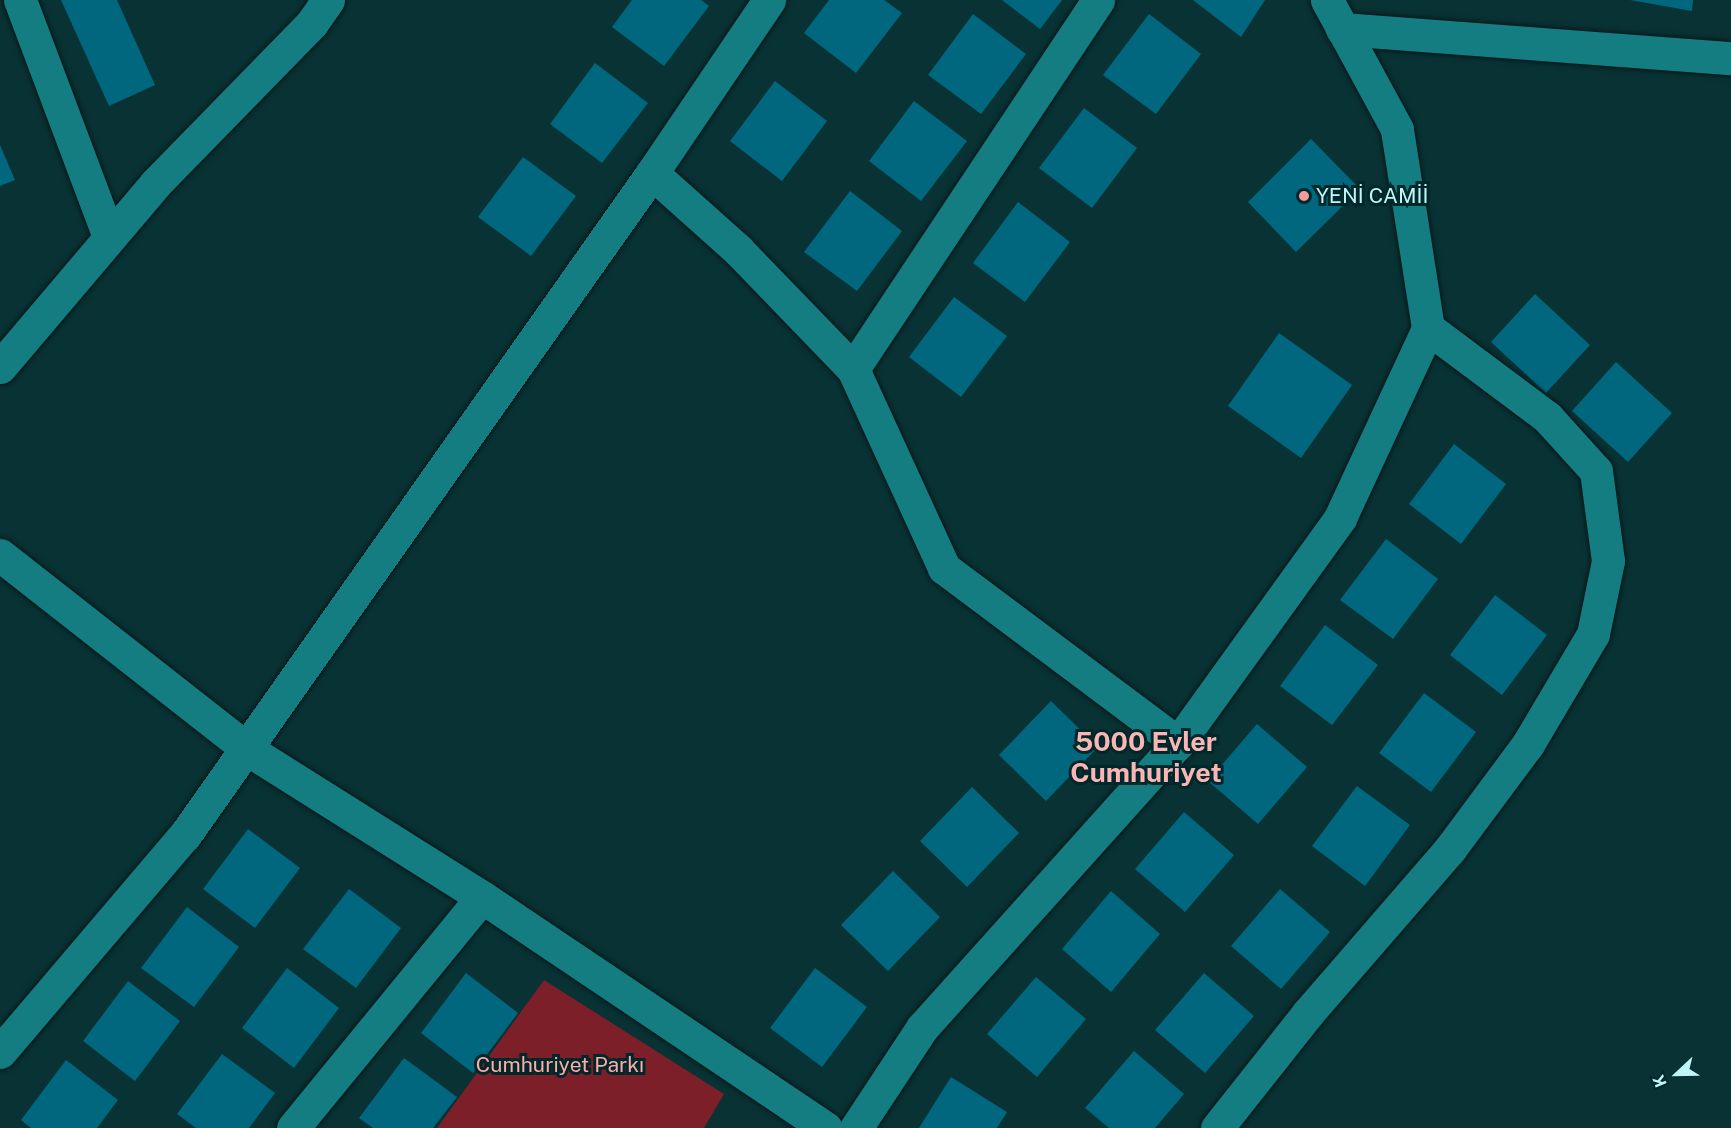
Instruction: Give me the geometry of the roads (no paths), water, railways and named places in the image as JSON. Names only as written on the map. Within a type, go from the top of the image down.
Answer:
[{"type":"street","points":[[20,0],[110,237]]},
{"type":"street","points":[[0,367],[155,184],[312,23],[328,0]]},
{"type":"street","points":[[0,1052],[185,836],[652,172],[769,0]]},
{"type":"street","points":[[853,369],[1098,0]]},
{"type":"street","points":[[856,1128],[922,1028],[1178,743],[1340,518],[1428,328],[1397,129],[1327,0]]},
{"type":"street","points":[[1342,29],[1731,58]]},
{"type":"street","points":[[652,172],[738,250],[853,369],[944,568],[1178,743]]},
{"type":"street","points":[[1218,1128],[1308,1013],[1450,849],[1528,744],[1593,634],[1608,561],[1596,471],[1547,417],[1428,328]]},
{"type":"street","points":[[0,555],[247,749],[482,897],[826,1128]]},
{"type":"street","points":[[293,1128],[482,897]]},
{"type":"place","name":"YENİ CAMİİ","points":[[1304,196]]},
{"type":"district","name":"5000 Evler Cumhuriyet","points":[[1146,756]]},
{"type":"park label","name":"Cumhuriyet Parkı","points":[[560,1065]]}]
